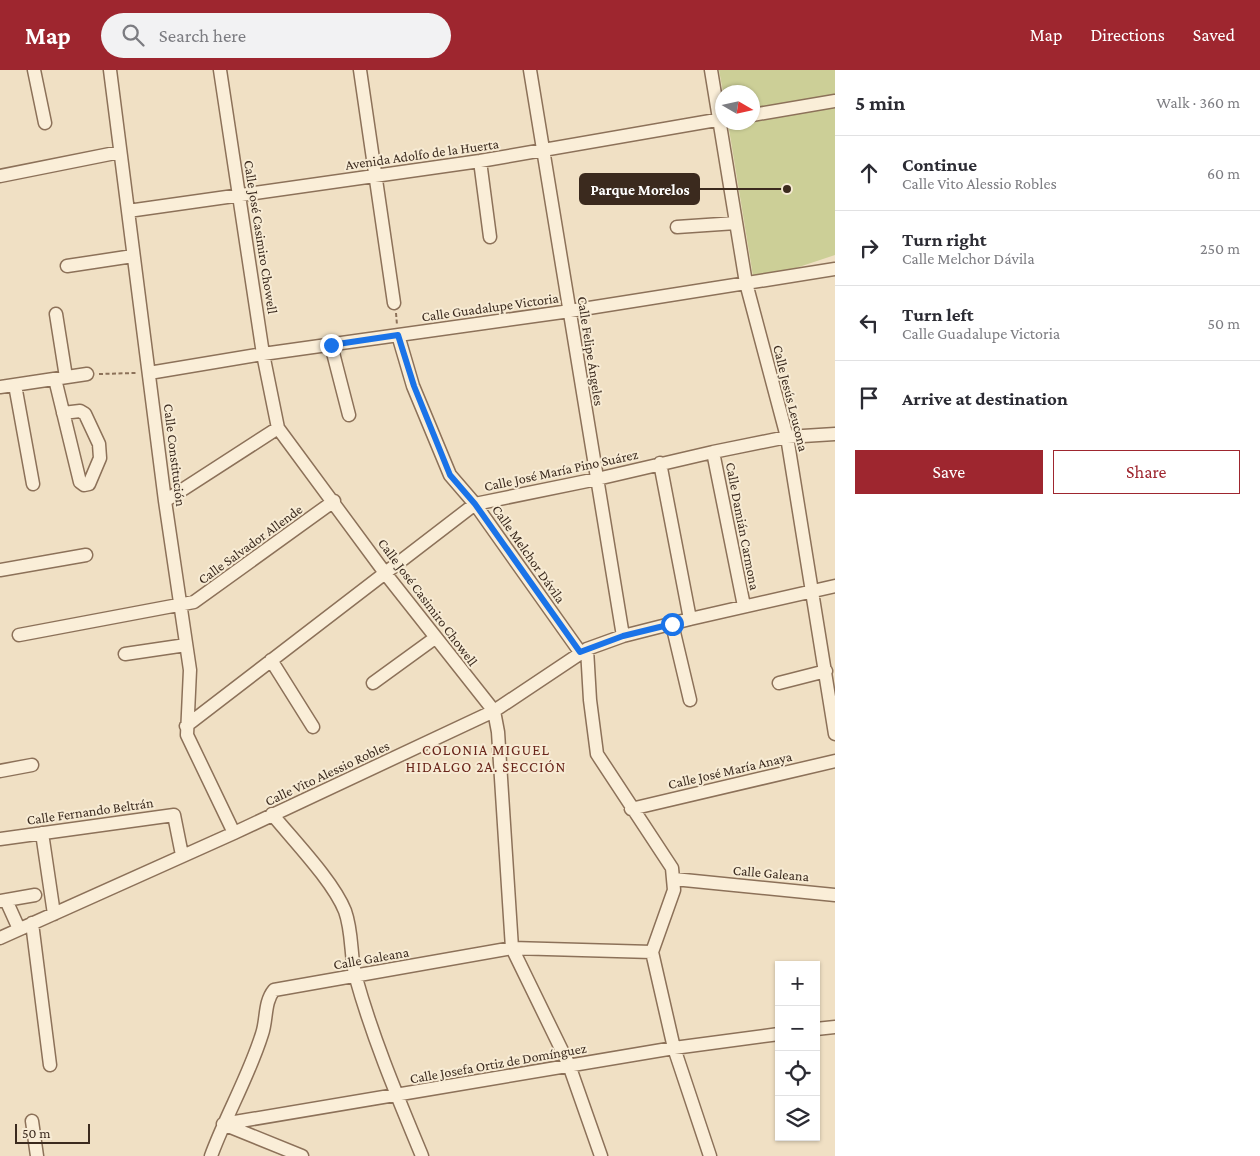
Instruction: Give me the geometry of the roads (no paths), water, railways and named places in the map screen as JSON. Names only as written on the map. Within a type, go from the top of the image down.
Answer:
[{"type":"street","points":[[34,70],[45,123]]},
{"type":"street","name":"Calle Constitución","points":[[110,70],[165,501],[190,670],[191,693],[186,726],[187,735],[234,833]]},
{"type":"street","name":"Calle José Casimiro Chowell","points":[[220,70],[263,354],[278,428],[435,638],[494,711],[498,732],[512,948],[569,1065],[601,1156]]},
{"type":"street","points":[[360,70],[394,303]]},
{"type":"street","name":"Calle Felipe Ángeles","points":[[530,70],[623,636]]},
{"type":"street","name":"Calle Jesús Leucona","points":[[711,70],[715,90]]},
{"type":"street","points":[[760,114],[835,101]]},
{"type":"street","name":"Avenida Adolfo de la Huerta","points":[[128,211],[480,161],[715,121]]},
{"type":"street","name":"Calle Jesús Leucona","points":[[722,130],[746,283],[787,437],[835,734]]},
{"type":"street","points":[[0,176],[120,152]]},
{"type":"street","points":[[480,161],[490,236]]},
{"type":"street","points":[[677,227],[736,223]]},
{"type":"street","points":[[68,266],[133,256]]},
{"type":"street","name":"Calle Guadalupe Victoria","points":[[149,373],[263,354],[570,311],[835,269]]},
{"type":"street","points":[[56,314],[63,413],[80,482],[84,485],[89,484],[100,458],[98,444],[85,414],[80,411],[63,413]]},
{"type":"street","name":"Calle Melchor Dávila","points":[[398,335],[414,386],[450,475],[475,504],[584,651]]},
{"type":"street","points":[[331,345],[348,415]]},
{"type":"street","points":[[0,387],[87,374]]},
{"type":"street","points":[[15,385],[32,484]]},
{"type":"street","points":[[165,501],[278,428]]},
{"type":"street","name":"Calle José María Pino Suárez","points":[[186,726],[475,504],[787,437],[835,434]]},
{"type":"street","name":"Calle Damián Carmona","points":[[713,452],[744,606]]},
{"type":"street","points":[[660,463],[690,618]]},
{"type":"street","name":"Calle Salvador Allende","points":[[19,635],[197,601],[334,501]]},
{"type":"street","points":[[0,570],[86,554]]},
{"type":"street","name":"Calle Vito Alessio Robles","points":[[0,938],[234,833],[494,711],[584,651],[623,636],[690,618],[835,586]]},
{"type":"street","points":[[672,624],[690,700]]},
{"type":"street","points":[[373,683],[435,638]]},
{"type":"street","points":[[125,654],[186,645]]},
{"type":"street","points":[[584,651],[597,754],[631,809],[667,860],[674,879],[670,902],[652,952],[674,1048],[710,1156]]},
{"type":"street","points":[[270,660],[312,727]]},
{"type":"street","points":[[779,682],[826,671]]},
{"type":"street","name":"Calle José María Anaya","points":[[631,809],[835,761]]},
{"type":"street","points":[[0,771],[32,764]]},
{"type":"street","points":[[272,814],[328,884],[345,911],[351,935],[355,976],[397,1096],[422,1156]]},
{"type":"street","name":"Calle Fernando Beltrán","points":[[0,839],[174,815],[182,855]]},
{"type":"street","points":[[42,833],[54,914]]},
{"type":"street","name":"Calle Galeana","points":[[674,879],[835,895]]},
{"type":"street","points":[[19,929],[3,901],[35,895]]},
{"type":"street","points":[[32,923],[50,1065]]},
{"type":"street","name":"Calle Galeana","points":[[211,1156],[222,1124],[263,1033],[269,996],[274,990],[512,948],[652,952]]},
{"type":"street","points":[[820,1029],[835,1027]]},
{"type":"street","name":"Calle Josefa Ortiz de Domínguez","points":[[222,1124],[674,1048],[775,1035]]},
{"type":"street","points":[[32,1121],[36,1156]]},
{"type":"street","points":[[222,1124],[302,1156]]},
{"type":"place","name":"Parque Morelos","points":[[787,189]]},
{"type":"district","name":"COLONIA MIGUEL HIDALGO 2A. SECCIÓN","points":[[486,758]]}]
